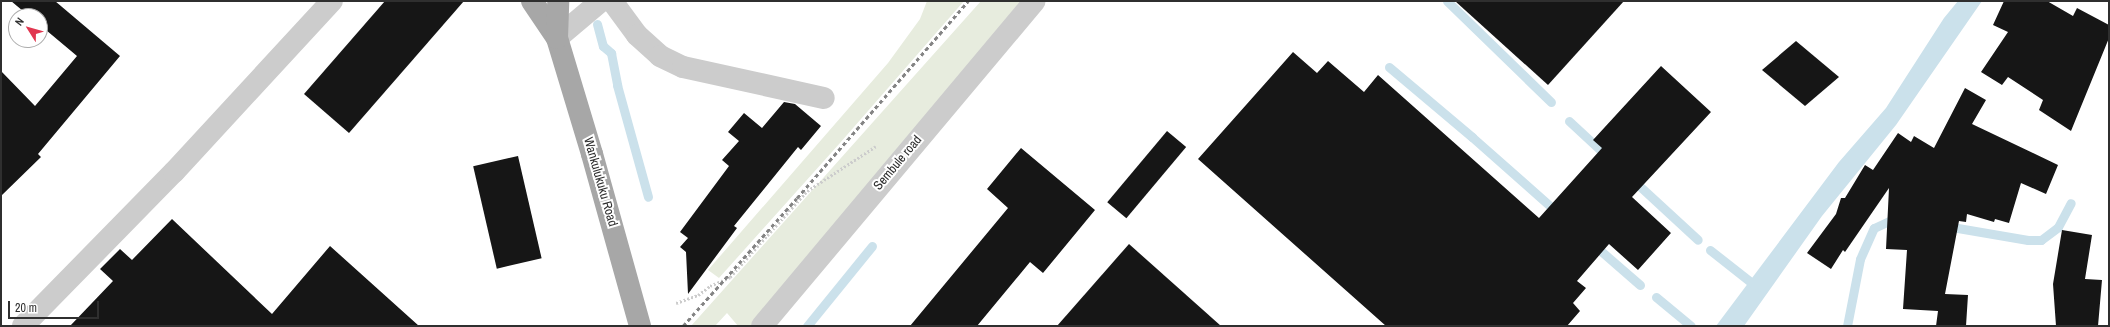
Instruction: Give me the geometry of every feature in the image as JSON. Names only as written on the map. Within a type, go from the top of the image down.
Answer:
[{"type":"main road","name":"Wankulukuku Road","points":[[532,1],[557,38],[592,154],[640,326]]},
{"type":"main road","name":"Wankulukuku Road","points":[[557,38],[558,1]]},
{"type":"street","points":[[23,326],[174,172],[332,1]]},
{"type":"street","points":[[557,38],[601,1]]},
{"type":"street","points":[[612,1],[637,36],[660,56],[683,67],[824,98]]},
{"type":"street","name":"Sembule road","points":[[762,326],[1034,1]]},
{"type":"path","points":[[676,303],[698,295],[710,286],[730,277],[807,190],[879,144]]},
{"type":"shaded area","points":[[927,1],[964,1],[719,278],[708,270],[888,63],[920,19]]},
{"type":"shaded area","points":[[981,1],[1022,1],[752,326],[738,326],[727,313],[715,326],[691,326]]},
{"type":"water","points":[[1958,1],[1982,1],[1896,125],[1822,216],[1744,326],[1716,326],[1839,162],[1886,108],[1944,18]]},
{"type":"building","points":[[11,1],[55,1],[120,56],[38,154],[41,157],[1,196],[1,71],[35,106],[77,56],[48,32],[48,8],[19,8]]},
{"type":"building","points":[[385,1],[464,1],[349,133],[304,94]]},
{"type":"building","points":[[1455,1],[1624,1],[1548,85]]},
{"type":"building","points":[[2004,1],[2047,1],[2073,16],[2077,8],[2109,25],[2109,38],[2071,131],[2039,110],[2043,100],[2008,77],[2002,85],[1981,72],[2008,32],[1993,25]]},
{"type":"building","points":[[1796,41],[1839,77],[1805,106],[1762,70]]},
{"type":"building","points":[[1293,52],[1317,73],[1328,61],[1364,92],[1378,75],[1539,218],[1602,148],[1593,140],[1661,66],[1711,112],[1632,197],[1671,233],[1638,270],[1609,244],[1577,281],[1586,288],[1573,303],[1580,311],[1567,326],[1386,326],[1198,159]]},
{"type":"building","points":[[1965,88],[1986,100],[1972,124],[2058,165],[2046,194],[2021,183],[2009,223],[1995,219],[1994,222],[1967,214],[1966,222],[1959,221],[1945,294],[1968,295],[1966,326],[1936,326],[1938,311],[1903,309],[1907,250],[1886,249],[1889,188],[1845,252],[1843,250],[1831,269],[1807,253],[1836,214],[1841,198],[1845,198],[1865,165],[1873,170],[1898,133],[1911,142],[1914,136],[1934,148]]},
{"type":"building","points":[[784,102],[795,104],[821,126],[801,150],[798,147],[734,226],[737,228],[688,294],[686,252],[680,247],[688,238],[680,232],[729,166],[722,160],[739,141],[728,132],[744,113],[762,128]]},
{"type":"building","points":[[1167,131],[1186,147],[1126,218],[1107,202]]},
{"type":"building","points":[[1021,148],[1095,210],[1043,273],[1030,262],[977,326],[910,326],[1008,208],[987,189]]},
{"type":"building","points":[[518,156],[542,258],[497,269],[473,166]]},
{"type":"building","points":[[172,219],[272,314],[330,246],[419,326],[70,326],[113,281],[100,269],[120,249],[132,260]]},
{"type":"building","points":[[2062,230],[2092,235],[2085,279],[2102,280],[2098,326],[2056,326],[2053,284]]},
{"type":"building","points":[[1129,244],[1221,326],[1057,326]]},
{"type":"waterway","points":[[1447,1],[1551,102]]},
{"type":"waterway","points":[[597,24],[603,46],[611,53],[617,85],[648,197]]},
{"type":"waterway","points":[[1389,67],[1472,137],[1559,214]]},
{"type":"waterway","points":[[1569,121],[1609,158]]},
{"type":"waterway","points":[[1633,180],[1698,240]]},
{"type":"waterway","points":[[1946,226],[2028,240],[2041,240],[2058,227],[2071,203]]},
{"type":"waterway","points":[[1847,326],[1860,259],[1874,228],[1891,220],[1898,221]]},
{"type":"waterway","points":[[1594,245],[1640,285]]},
{"type":"waterway","points":[[807,326],[872,246]]},
{"type":"waterway","points":[[1710,250],[1757,287]]},
{"type":"waterway","points":[[1656,297],[1691,326]]},
{"type":"railway","points":[[683,326],[797,198],[968,1]]}]
